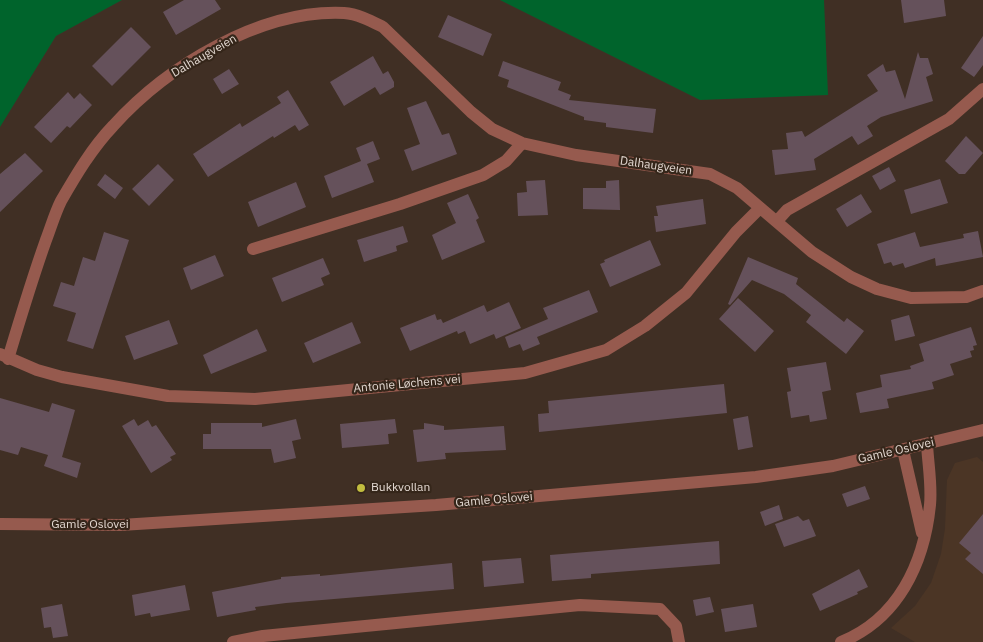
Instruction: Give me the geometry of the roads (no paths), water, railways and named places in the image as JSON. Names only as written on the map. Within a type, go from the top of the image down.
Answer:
[{"type":"street","name":"Dalhaugveien","points":[[4,357],[60,203],[85,162],[112,127],[147,93],[185,65],[248,31],[282,20],[321,14],[345,13],[366,18],[383,27],[471,112],[492,128],[522,143],[576,155],[710,174],[736,188],[812,252],[851,278],[877,289],[912,298],[966,296],[983,291]]},
{"type":"street","points":[[777,221],[787,210],[949,119],[983,89]]},
{"type":"street","points":[[253,249],[400,204],[483,176],[506,161],[522,143]]},
{"type":"street","name":"Antonie Løchens vei","points":[[4,357],[37,370],[99,385],[168,396],[255,399],[525,373],[606,350],[645,326],[686,293],[736,232],[759,209]]},
{"type":"street","name":"Gamle Oslovei","points":[[0,524],[121,525],[436,505],[756,477],[833,466],[983,430]]},
{"type":"street","points":[[841,642],[859,635],[879,621],[909,583],[923,541],[930,504],[927,444]]},
{"type":"street","points":[[903,450],[917,504],[923,541]]},
{"type":"street","points":[[233,642],[263,636],[580,605],[660,609],[676,626],[679,642]]},
{"type":"place","name":"Bukkvollan","points":[[361,488]]}]
